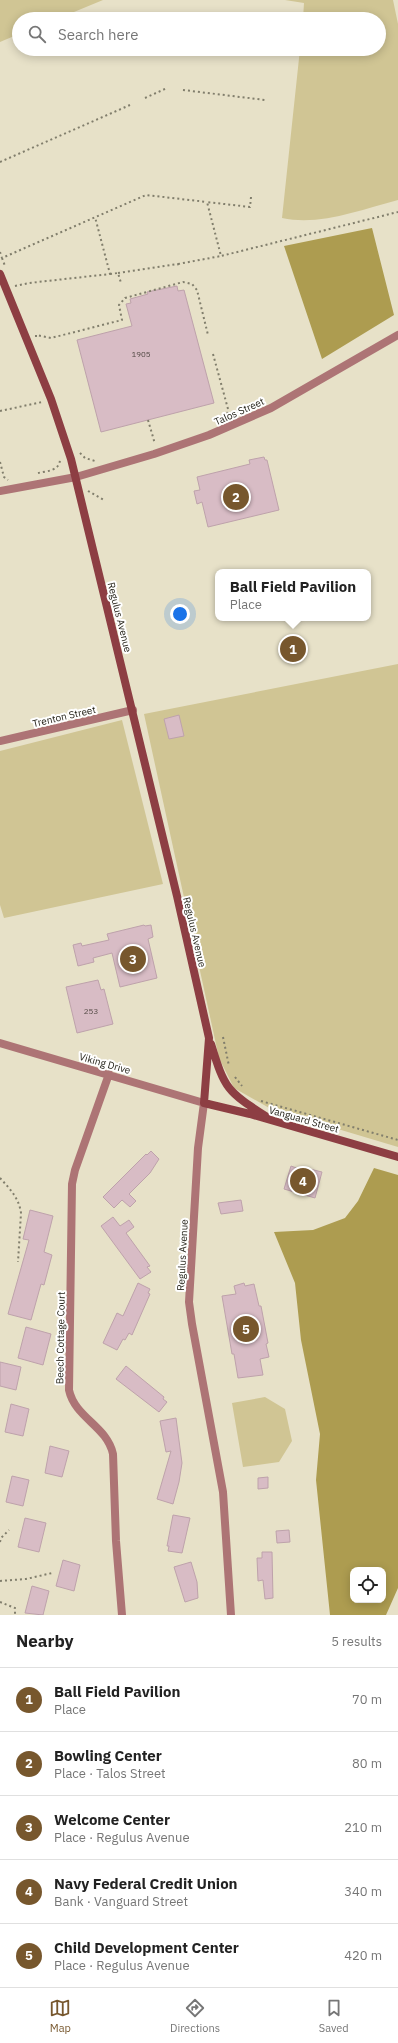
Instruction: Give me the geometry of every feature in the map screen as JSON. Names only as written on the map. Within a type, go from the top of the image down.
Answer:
[{"type":"street","name":"Regulus Avenue","points":[[3,272],[51,399],[76,477],[209,1038],[204,1103],[198,1148],[189,1302],[223,1492],[231,1615]]},
{"type":"street","name":"Talos Street","points":[[0,492],[76,477],[184,444],[244,420],[292,396],[398,335]]},
{"type":"street","name":"Trenton Street","points":[[0,741],[132,710]]},
{"type":"street","points":[[209,1038],[221,1076],[228,1089],[237,1098],[275,1121]]},
{"type":"street","name":"Viking Drive","points":[[0,1042],[204,1103]]},
{"type":"street","name":"Beech Cottage Court","points":[[109,1074],[75,1170],[72,1184],[69,1390],[71,1399],[78,1410],[105,1435],[111,1444],[113,1454],[122,1615]]},
{"type":"street","name":"Vanguard Street","points":[[204,1103],[275,1121],[398,1157]]},
{"type":"path","points":[[145,98],[167,88]]},
{"type":"path","points":[[183,90],[265,100]]},
{"type":"path","points":[[0,162],[130,105]]},
{"type":"path","points":[[2,258],[146,194],[250,207],[251,197]]},
{"type":"path","points":[[207,202],[221,256]]},
{"type":"path","points":[[11,281],[14,287],[29,283],[118,273],[178,264],[221,256],[398,212]]},
{"type":"path","points":[[95,217],[110,274]]},
{"type":"path","points":[[0,252],[3,272]]},
{"type":"path","points":[[178,264],[179,268]]},
{"type":"path","points":[[118,273],[121,283]]},
{"type":"path","points":[[35,338],[36,335],[51,338],[122,320],[119,305],[124,298],[183,282],[192,284],[197,290],[208,335]]},
{"type":"path","points":[[213,354],[228,409],[226,419]]},
{"type":"path","points":[[0,411],[46,401]]},
{"type":"path","points":[[148,420],[155,444]]},
{"type":"path","points":[[149,446],[162,441]]},
{"type":"path","points":[[79,449],[85,458],[92,461],[97,460]]},
{"type":"path","points":[[31,475],[57,468],[60,463],[60,458],[63,456]]},
{"type":"path","points":[[0,462],[4,477],[10,480]]},
{"type":"path","points":[[85,490],[104,500]]},
{"type":"path","points":[[223,1037],[231,1072],[246,1091]]},
{"type":"path","points":[[259,1100],[398,1140]]},
{"type":"path","points":[[0,1178],[17,1197],[20,1206],[18,1262]]},
{"type":"path","points":[[0,1542],[1,1538],[9,1530]]},
{"type":"path","points":[[0,1581],[26,1580],[52,1573]]},
{"type":"path","points":[[0,1602],[15,1608],[15,1615]]},
{"type":"shaded area","points":[[0,0],[103,0],[74,12],[12,12],[12,37],[0,42]]},
{"type":"shaded area","points":[[285,0],[393,0],[398,24],[398,200],[340,216],[311,220],[282,218],[299,56],[386,56],[386,12],[303,12],[304,3]]},
{"type":"shaded area","points":[[372,228],[394,315],[322,359],[284,246]]},
{"type":"shaded area","points":[[398,664],[398,1147],[271,1109],[234,1088],[219,1058],[144,714]]},
{"type":"shaded area","points":[[122,720],[163,884],[4,918],[0,905],[0,751]]},
{"type":"shaded area","points":[[374,1168],[398,1175],[398,1588],[386,1615],[330,1615],[316,1480],[320,1434],[301,1340],[295,1283],[274,1232],[313,1230],[345,1218],[358,1201]]},
{"type":"shaded area","points":[[265,1397],[285,1409],[292,1441],[279,1462],[243,1467],[232,1403]]},
{"type":"building","points":[[177,286],[178,291],[184,290],[214,403],[101,432],[77,340],[132,326],[126,304],[131,303],[130,299],[148,294],[147,292]]},
{"type":"building","points":[[264,457],[265,460],[267,460],[279,510],[208,527],[202,502],[197,504],[194,491],[200,490],[197,477],[250,464],[249,460]]},
{"type":"building","points":[[293,638],[301,641],[304,649],[301,657],[293,660],[285,657],[282,649],[285,641]]},
{"type":"building","points":[[179,715],[184,736],[169,739],[164,719]]},
{"type":"building","points":[[144,925],[151,925],[153,937],[148,939],[157,978],[120,987],[112,953],[93,958],[94,962],[78,966],[73,945],[81,943],[82,946],[109,940],[107,934]]},
{"type":"building","points":[[98,980],[101,990],[104,989],[113,1024],[77,1033],[66,987]]},
{"type":"building","points":[[151,1151],[159,1159],[150,1173],[129,1194],[136,1201],[130,1207],[122,1200],[114,1208],[103,1197],[146,1154],[147,1155]]},
{"type":"building","points":[[291,1166],[302,1170],[306,1168],[322,1172],[315,1198],[284,1189]]},
{"type":"building","points":[[241,1200],[243,1211],[221,1214],[218,1203]]},
{"type":"building","points":[[30,1210],[53,1216],[44,1252],[52,1255],[44,1285],[41,1284],[31,1320],[8,1314],[29,1240],[23,1239]]},
{"type":"building","points":[[113,1217],[120,1226],[129,1220],[134,1227],[126,1233],[150,1266],[147,1267],[151,1272],[140,1279],[101,1226]]},
{"type":"building","points":[[138,1283],[150,1289],[148,1293],[150,1294],[132,1335],[129,1333],[125,1340],[123,1339],[117,1350],[103,1343],[117,1313],[123,1316]]},
{"type":"building","points":[[244,1283],[245,1286],[254,1284],[259,1306],[261,1306],[269,1357],[260,1359],[263,1375],[238,1378],[234,1354],[232,1354],[222,1296],[236,1294],[234,1286]]},
{"type":"building","points":[[26,1327],[51,1334],[43,1365],[18,1358]]},
{"type":"building","points":[[0,1362],[21,1367],[16,1390],[0,1386]]},
{"type":"building","points":[[126,1366],[164,1397],[163,1399],[167,1402],[159,1412],[116,1379]]},
{"type":"building","points":[[11,1404],[29,1409],[23,1436],[5,1432]]},
{"type":"building","points":[[176,1418],[182,1463],[173,1504],[157,1499],[171,1451],[166,1452],[160,1421]]},
{"type":"building","points":[[50,1446],[69,1451],[62,1477],[45,1473]]},
{"type":"building","points":[[12,1476],[29,1480],[23,1506],[6,1502]]},
{"type":"building","points":[[268,1477],[268,1488],[258,1489],[258,1478]]},
{"type":"building","points":[[173,1515],[190,1518],[182,1553],[168,1551],[169,1546],[167,1546]]},
{"type":"building","points":[[25,1518],[46,1523],[39,1552],[18,1547]]},
{"type":"building","points":[[289,1530],[290,1542],[277,1543],[276,1531]]},
{"type":"building","points":[[262,1552],[272,1552],[273,1598],[265,1599],[263,1580],[258,1581],[257,1558],[262,1558]]},
{"type":"building","points":[[63,1560],[80,1565],[74,1591],[56,1586]]},
{"type":"building","points":[[191,1562],[197,1582],[198,1598],[185,1602],[174,1567]]},
{"type":"building","points":[[32,1586],[49,1591],[43,1615],[25,1613]]},
{"type":"place","name":"Bowling Center","points":[[236,497]]},
{"type":"place","name":"Ball Field Pavilion","points":[[293,649]]},
{"type":"place","name":"Welcome Center","points":[[133,959]]},
{"type":"place","name":"Navy Federal Credit Union","points":[[303,1181]]},
{"type":"place","name":"Child Development Center","points":[[246,1329]]}]
